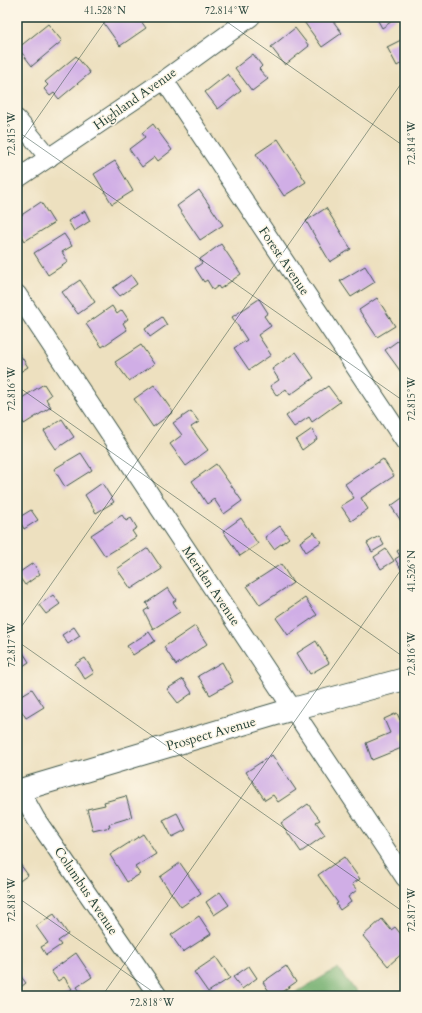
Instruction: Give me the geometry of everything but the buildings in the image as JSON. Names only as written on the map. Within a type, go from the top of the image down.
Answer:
[{"type":"street","name":"Highland Avenue","points":[[17,179],[164,80],[251,17]]},
{"type":"street","name":"Forest Avenue","points":[[164,80],[405,442]]},
{"type":"street","points":[[17,119],[49,158]]},
{"type":"street","name":"Meriden Avenue","points":[[17,294],[405,878]]},
{"type":"street","name":"Prospect Avenue","points":[[18,788],[293,709],[405,679]]},
{"type":"street","name":"Columbus Avenue","points":[[18,788],[36,819],[158,996]]},
{"type":"green space","points":[[338,968],[358,996],[297,996],[295,993]]}]
